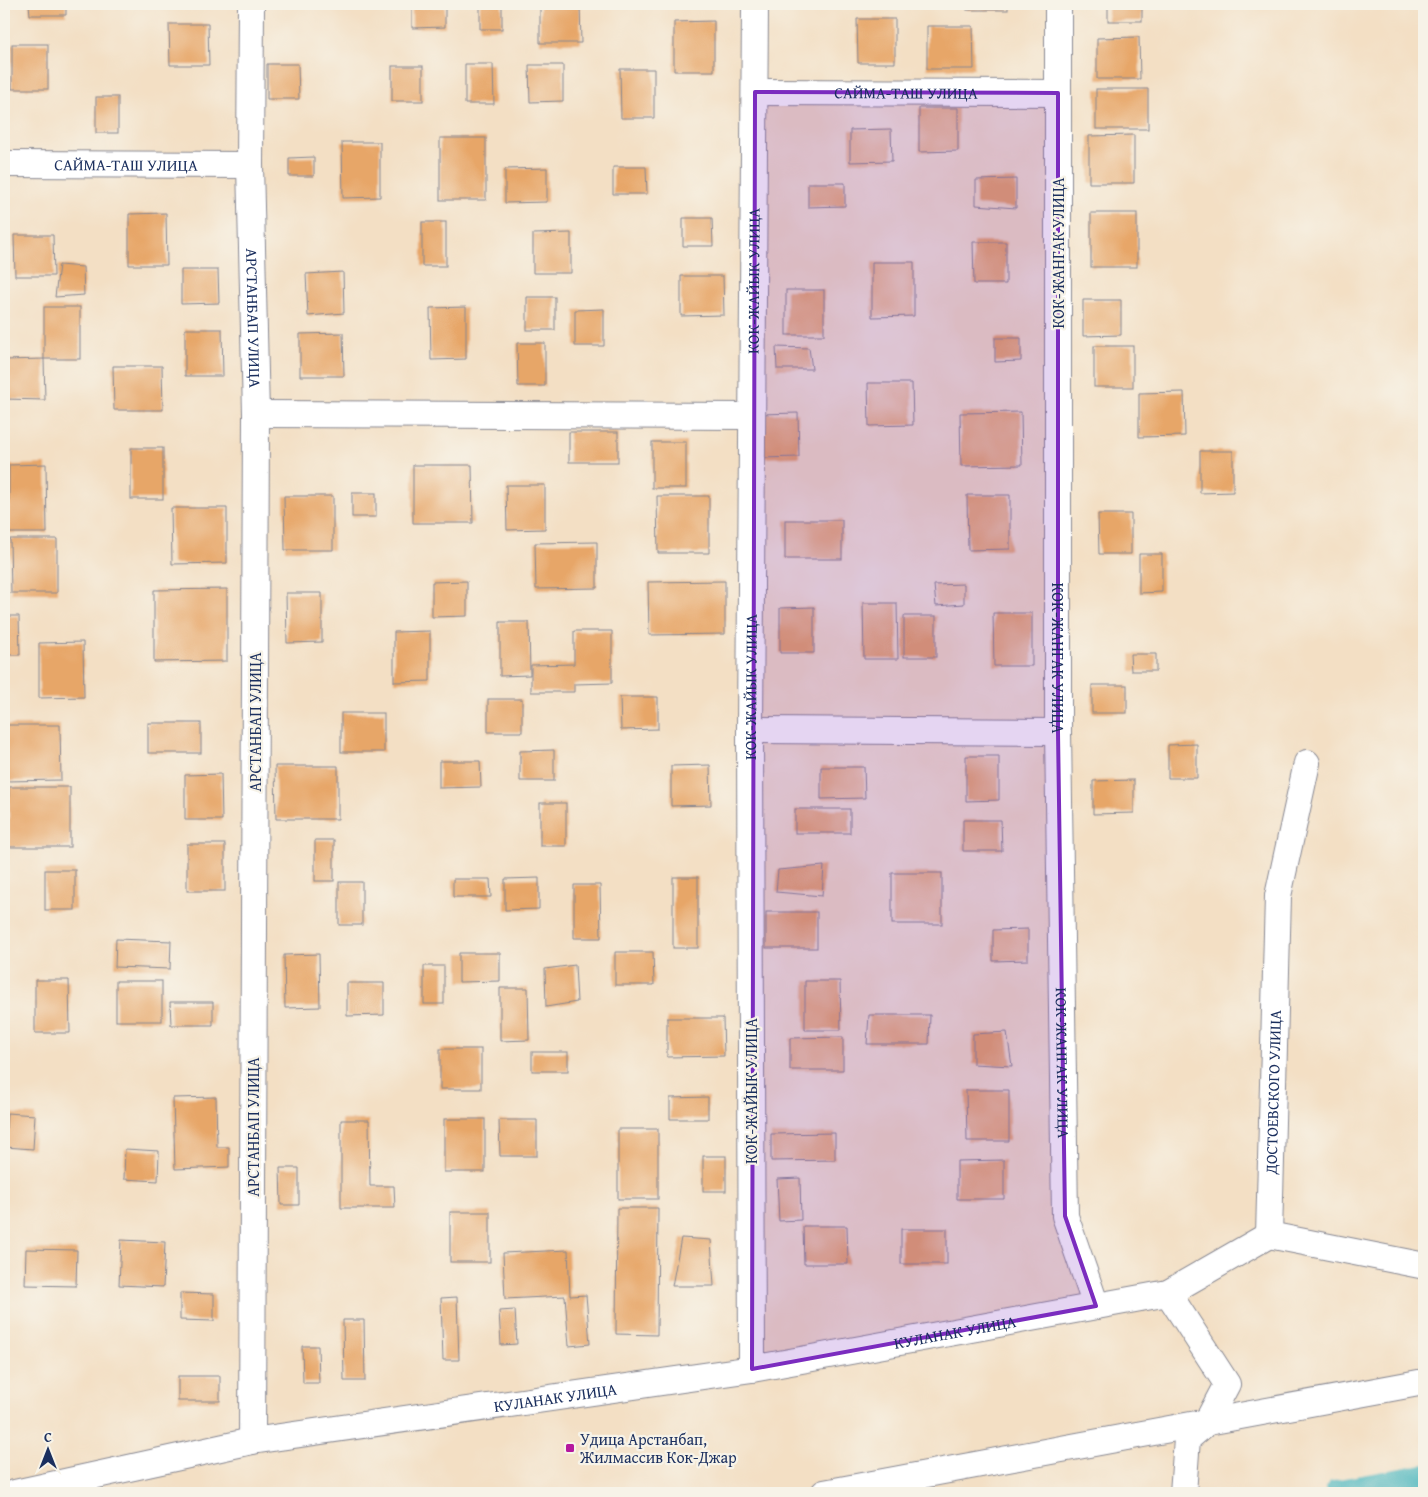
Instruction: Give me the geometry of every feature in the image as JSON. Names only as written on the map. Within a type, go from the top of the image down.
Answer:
[{"type":"street","name":"АРСТАНБАП УЛИЦА","points":[[251,4],[250,165],[256,414],[252,1441]]},
{"type":"street","name":"КОК-ЖАЙЫК УЛИЦА","points":[[752,1369],[750,730],[755,4]]},
{"type":"street","name":"КОК-ЖАНГАК УЛИЦА","points":[[1058,4],[1058,732],[1064,1216],[1096,1306]]},
{"type":"street","name":"САЙМА-ТАШ УЛИЦА","points":[[755,92],[1058,94]]},
{"type":"street","name":"САЙМА-ТАШ УЛИЦА","points":[[4,164],[250,165]]},
{"type":"street","points":[[256,414],[752,416]]},
{"type":"street","points":[[750,730],[1058,732]]},
{"type":"street","name":"ДОСТОЕВСКОГО УЛИЦА","points":[[1269,1235],[1278,896],[1307,763]]},
{"type":"street","points":[[1096,1306],[1168,1293],[1269,1235],[1420,1265],[1424,1264]]},
{"type":"street","points":[[1168,1293],[1227,1384],[1207,1422],[1186,1438],[1182,1493]]},
{"type":"street","name":"КУЛАНАК УЛИЦА","points":[[15,1493],[252,1441],[752,1369],[1096,1306]]},
{"type":"street","points":[[824,1493],[1424,1382]]},
{"type":"highlighted area","points":[[755,92],[1058,93],[1058,732],[1065,1216],[1096,1306],[752,1369]]},
{"type":"building","points":[[29,4],[66,4],[66,15],[30,15]]},
{"type":"building","points":[[480,4],[502,4],[502,29],[480,29]]},
{"type":"building","points":[[540,4],[580,4],[581,43],[540,43]]},
{"type":"building","points":[[967,4],[1008,4],[1008,10],[967,10]]},
{"type":"building","points":[[1108,4],[1142,4],[1142,21],[1108,21]]},
{"type":"building","points":[[445,7],[445,27],[412,28],[412,8]]},
{"type":"building","points":[[857,19],[895,19],[895,63],[858,63]]},
{"type":"building","points":[[714,21],[714,71],[674,71],[674,22]]},
{"type":"building","points":[[169,24],[208,24],[209,65],[170,65]]},
{"type":"building","points":[[927,26],[973,26],[974,69],[927,69]]},
{"type":"building","points":[[1139,37],[1140,79],[1097,79],[1097,38]]},
{"type":"building","points":[[12,44],[48,44],[48,89],[12,89]]},
{"type":"building","points":[[267,64],[298,64],[299,99],[267,99]]},
{"type":"building","points":[[465,64],[493,64],[494,104],[465,104]]},
{"type":"building","points":[[529,65],[563,65],[563,101],[530,102]]},
{"type":"building","points":[[392,66],[423,66],[423,101],[392,101]]},
{"type":"building","points":[[620,69],[654,69],[654,118],[621,118]]},
{"type":"building","points":[[1096,89],[1148,89],[1148,129],[1096,129]]},
{"type":"building","points":[[96,97],[118,97],[118,133],[96,133]]},
{"type":"building","points":[[919,108],[958,108],[958,151],[919,152]]},
{"type":"building","points":[[891,129],[892,161],[850,162],[850,130]]},
{"type":"building","points":[[1134,135],[1134,183],[1089,183],[1089,136]]},
{"type":"building","points":[[440,138],[486,138],[486,200],[440,200]]},
{"type":"building","points":[[342,142],[380,142],[380,197],[343,198]]},
{"type":"building","points":[[314,157],[314,176],[289,176],[289,158]]},
{"type":"building","points":[[613,167],[646,167],[647,194],[613,194]]},
{"type":"building","points":[[547,168],[547,202],[505,203],[505,169]]},
{"type":"building","points":[[1016,179],[1016,208],[976,205],[976,180]]},
{"type":"building","points":[[808,183],[845,183],[845,206],[808,207]]},
{"type":"building","points":[[166,213],[167,265],[129,265],[129,214]]},
{"type":"building","points":[[1091,213],[1137,213],[1137,267],[1091,267]]},
{"type":"building","points":[[683,218],[712,218],[713,246],[683,246]]},
{"type":"building","points":[[422,222],[446,222],[446,266],[422,266]]},
{"type":"building","points":[[571,233],[571,273],[533,273],[533,234]]},
{"type":"building","points":[[14,235],[53,235],[54,276],[15,276]]},
{"type":"building","points":[[973,242],[1006,242],[1006,284],[974,284]]},
{"type":"building","points":[[872,262],[914,262],[914,316],[872,317]]},
{"type":"building","points":[[59,265],[83,267],[84,295],[55,297]]},
{"type":"building","points":[[181,270],[218,270],[219,303],[181,304]]},
{"type":"building","points":[[343,272],[344,313],[308,316],[306,274]]},
{"type":"building","points":[[681,276],[723,276],[724,315],[681,316]]},
{"type":"building","points":[[786,290],[824,290],[824,335],[786,335]]},
{"type":"building","points":[[527,297],[555,297],[555,330],[527,330]]},
{"type":"building","points":[[1083,300],[1121,300],[1121,335],[1083,336]]},
{"type":"building","points":[[44,307],[80,307],[80,359],[44,359]]},
{"type":"building","points":[[466,307],[466,359],[431,360],[430,308]]},
{"type":"building","points":[[604,309],[604,346],[575,346],[575,310]]},
{"type":"building","points":[[185,329],[222,329],[223,376],[185,376]]},
{"type":"building","points":[[343,333],[344,376],[300,376],[300,334]]},
{"type":"building","points":[[995,338],[1021,338],[1021,361],[995,362]]},
{"type":"building","points":[[517,343],[545,343],[545,386],[518,386]]},
{"type":"building","points":[[1094,346],[1133,346],[1133,387],[1094,387]]},
{"type":"building","points":[[776,347],[809,348],[812,369],[777,369]]},
{"type":"building","points":[[44,359],[45,400],[4,399],[4,360]]},
{"type":"building","points":[[113,366],[162,366],[163,410],[114,410]]},
{"type":"building","points":[[868,383],[912,383],[913,425],[869,426]]},
{"type":"building","points":[[1184,392],[1185,436],[1139,437],[1139,393]]},
{"type":"building","points":[[1021,412],[1022,465],[961,466],[960,413]]},
{"type":"building","points":[[798,413],[799,457],[760,458],[760,414]]},
{"type":"building","points":[[569,432],[618,432],[618,462],[569,462]]},
{"type":"building","points":[[652,442],[686,442],[686,488],[652,488]]},
{"type":"building","points":[[131,448],[163,448],[163,499],[131,499]]},
{"type":"building","points":[[1200,451],[1233,451],[1233,492],[1200,493]]},
{"type":"building","points":[[46,464],[47,533],[9,533],[9,465]]},
{"type":"building","points":[[413,465],[472,465],[473,523],[413,523]]},
{"type":"building","points":[[506,485],[545,485],[545,529],[507,530]]},
{"type":"building","points":[[352,493],[376,493],[376,517],[352,517]]},
{"type":"building","points":[[967,495],[1010,495],[1010,549],[968,550]]},
{"type":"building","points":[[284,496],[333,496],[333,550],[285,550]]},
{"type":"building","points":[[657,496],[709,496],[709,553],[658,553]]},
{"type":"building","points":[[171,508],[227,508],[227,563],[172,564]]},
{"type":"building","points":[[1098,514],[1131,514],[1131,554],[1099,554]]},
{"type":"building","points":[[785,520],[842,520],[842,559],[785,559]]},
{"type":"building","points":[[10,539],[57,539],[57,593],[11,593]]},
{"type":"building","points":[[597,542],[597,588],[536,589],[535,543]]},
{"type":"building","points":[[1139,554],[1162,554],[1162,592],[1139,593]]},
{"type":"building","points":[[467,581],[467,616],[432,617],[432,582]]},
{"type":"building","points":[[725,581],[725,634],[649,635],[648,582]]},
{"type":"building","points":[[964,584],[964,604],[936,606],[934,585]]},
{"type":"building","points":[[227,589],[227,661],[154,662],[154,590]]},
{"type":"building","points":[[286,593],[322,593],[322,642],[287,643]]},
{"type":"building","points":[[863,603],[897,603],[898,659],[864,659]]},
{"type":"building","points":[[814,607],[814,653],[780,653],[780,608]]},
{"type":"building","points":[[993,613],[1032,613],[1032,666],[994,666]]},
{"type":"building","points":[[4,616],[19,616],[20,655],[4,655]]},
{"type":"building","points":[[904,616],[936,616],[936,657],[904,657]]},
{"type":"building","points":[[500,622],[529,622],[530,675],[500,676]]},
{"type":"building","points":[[430,631],[430,681],[394,682],[394,632]]},
{"type":"building","points":[[574,631],[612,631],[612,683],[574,684],[574,692],[531,692],[531,665],[574,664]]},
{"type":"building","points":[[83,642],[84,697],[39,698],[39,643]]},
{"type":"building","points":[[1130,654],[1156,654],[1156,671],[1131,671]]},
{"type":"building","points":[[1092,685],[1127,685],[1127,713],[1092,713]]},
{"type":"building","points":[[620,697],[658,697],[658,729],[621,730]]},
{"type":"building","points":[[488,699],[522,699],[522,732],[488,732]]},
{"type":"building","points":[[341,713],[384,713],[384,752],[341,752]]},
{"type":"building","points":[[148,723],[201,723],[201,753],[148,753]]},
{"type":"building","points":[[6,725],[60,725],[61,780],[6,781]]},
{"type":"building","points":[[1197,744],[1197,778],[1168,778],[1168,745]]},
{"type":"building","points":[[554,750],[554,781],[520,781],[520,751]]},
{"type":"building","points":[[966,756],[999,756],[999,800],[966,801]]},
{"type":"building","points":[[439,761],[480,761],[481,787],[439,788]]},
{"type":"building","points":[[710,765],[711,805],[671,806],[671,766]]},
{"type":"building","points":[[275,766],[338,766],[338,819],[276,819]]},
{"type":"building","points":[[821,767],[864,767],[865,798],[821,799]]},
{"type":"building","points":[[221,774],[222,820],[185,820],[185,775]]},
{"type":"building","points":[[1134,780],[1134,813],[1093,814],[1093,781]]},
{"type":"building","points":[[9,787],[70,787],[70,847],[9,847]]},
{"type":"building","points":[[540,803],[566,803],[566,846],[540,846]]},
{"type":"building","points":[[795,809],[850,809],[850,833],[795,833]]},
{"type":"building","points":[[963,820],[1001,820],[1002,851],[963,851]]},
{"type":"building","points":[[315,840],[334,840],[334,881],[315,881]]},
{"type":"building","points":[[187,844],[225,844],[225,891],[187,891]]},
{"type":"building","points":[[824,866],[822,896],[776,892],[778,870]]},
{"type":"building","points":[[45,870],[75,870],[75,910],[45,910]]},
{"type":"building","points":[[892,873],[942,873],[942,924],[892,924]]},
{"type":"building","points":[[673,877],[698,877],[698,948],[673,948]]},
{"type":"building","points":[[539,878],[539,909],[505,910],[505,879]]},
{"type":"building","points":[[453,879],[490,879],[491,897],[453,897]]},
{"type":"building","points":[[339,882],[362,882],[362,925],[339,925]]},
{"type":"building","points":[[574,885],[600,885],[601,938],[574,938]]},
{"type":"building","points":[[766,912],[817,912],[817,948],[766,948]]},
{"type":"building","points":[[1028,929],[1028,960],[993,961],[993,930]]},
{"type":"building","points":[[116,939],[171,941],[170,969],[115,967]]},
{"type":"building","points":[[615,952],[653,952],[654,985],[615,985]]},
{"type":"building","points":[[459,953],[500,953],[500,981],[459,982]]},
{"type":"building","points":[[319,954],[320,1007],[285,1008],[284,955]]},
{"type":"building","points":[[575,965],[577,1002],[546,1007],[545,969]]},
{"type":"building","points":[[424,966],[444,966],[444,1004],[424,1004]]},
{"type":"building","points":[[35,980],[69,980],[70,1033],[35,1033]]},
{"type":"building","points":[[116,981],[162,981],[162,1021],[116,1021]]},
{"type":"building","points":[[805,981],[840,981],[841,1030],[805,1030]]},
{"type":"building","points":[[347,983],[384,983],[384,1015],[347,1016]]},
{"type":"building","points":[[500,988],[528,988],[529,1040],[500,1041]]},
{"type":"building","points":[[170,1002],[213,1002],[213,1025],[171,1025]]},
{"type":"building","points":[[869,1015],[930,1015],[929,1044],[867,1044]]},
{"type":"building","points":[[667,1018],[723,1018],[724,1056],[667,1057]]},
{"type":"building","points":[[1007,1032],[1012,1066],[973,1064],[973,1034]]},
{"type":"building","points":[[843,1037],[843,1070],[790,1070],[790,1038]]},
{"type":"building","points":[[440,1049],[481,1049],[481,1089],[440,1089]]},
{"type":"building","points":[[532,1052],[568,1052],[568,1071],[532,1071]]},
{"type":"building","points":[[966,1090],[1009,1090],[1009,1141],[967,1141]]},
{"type":"building","points":[[216,1097],[217,1147],[229,1147],[229,1167],[175,1169],[173,1098]]},
{"type":"building","points":[[708,1097],[708,1119],[670,1119],[670,1098]]},
{"type":"building","points":[[7,1113],[35,1115],[33,1149],[5,1147]]},
{"type":"building","points":[[444,1119],[485,1119],[485,1172],[444,1172]]},
{"type":"building","points":[[341,1120],[369,1120],[370,1186],[394,1186],[395,1208],[341,1208]]},
{"type":"building","points":[[499,1120],[537,1120],[537,1156],[500,1156]]},
{"type":"building","points":[[618,1129],[658,1129],[658,1199],[618,1199]]},
{"type":"building","points":[[835,1133],[835,1160],[771,1161],[771,1134]]},
{"type":"building","points":[[125,1149],[159,1151],[158,1181],[124,1179]]},
{"type":"building","points":[[703,1156],[726,1156],[726,1191],[703,1191]]},
{"type":"building","points":[[1004,1160],[1004,1199],[957,1199],[957,1161]]},
{"type":"building","points":[[280,1168],[299,1168],[299,1205],[281,1205]]},
{"type":"building","points":[[800,1178],[801,1220],[779,1221],[777,1179]]},
{"type":"building","points":[[617,1208],[658,1208],[657,1335],[616,1334]]},
{"type":"building","points":[[450,1212],[490,1212],[490,1262],[450,1262]]},
{"type":"building","points":[[803,1226],[847,1226],[848,1264],[804,1264]]},
{"type":"building","points":[[901,1229],[947,1229],[947,1264],[901,1264]]},
{"type":"building","points":[[681,1238],[711,1240],[714,1286],[672,1286]]},
{"type":"building","points":[[121,1240],[165,1242],[163,1287],[119,1285]]},
{"type":"building","points":[[26,1249],[77,1250],[76,1286],[25,1285]]},
{"type":"building","points":[[568,1250],[570,1296],[586,1295],[590,1344],[569,1346],[565,1296],[505,1299],[503,1253]]},
{"type":"building","points":[[180,1293],[214,1294],[214,1321],[180,1320]]},
{"type":"building","points":[[457,1297],[459,1360],[443,1360],[441,1298]]},
{"type":"building","points":[[515,1310],[517,1344],[501,1345],[499,1311]]},
{"type":"building","points":[[343,1320],[364,1320],[365,1381],[344,1381]]},
{"type":"building","points":[[302,1346],[318,1346],[319,1383],[303,1383]]},
{"type":"building","points":[[178,1376],[220,1376],[220,1401],[178,1401]]},
{"type":"waterway","points":[[1339,1493],[1424,1478]]},
{"type":"place","name":"Удица Арстанбап, Жилмассив Кок-Джар","points":[[570,1448]]}]
